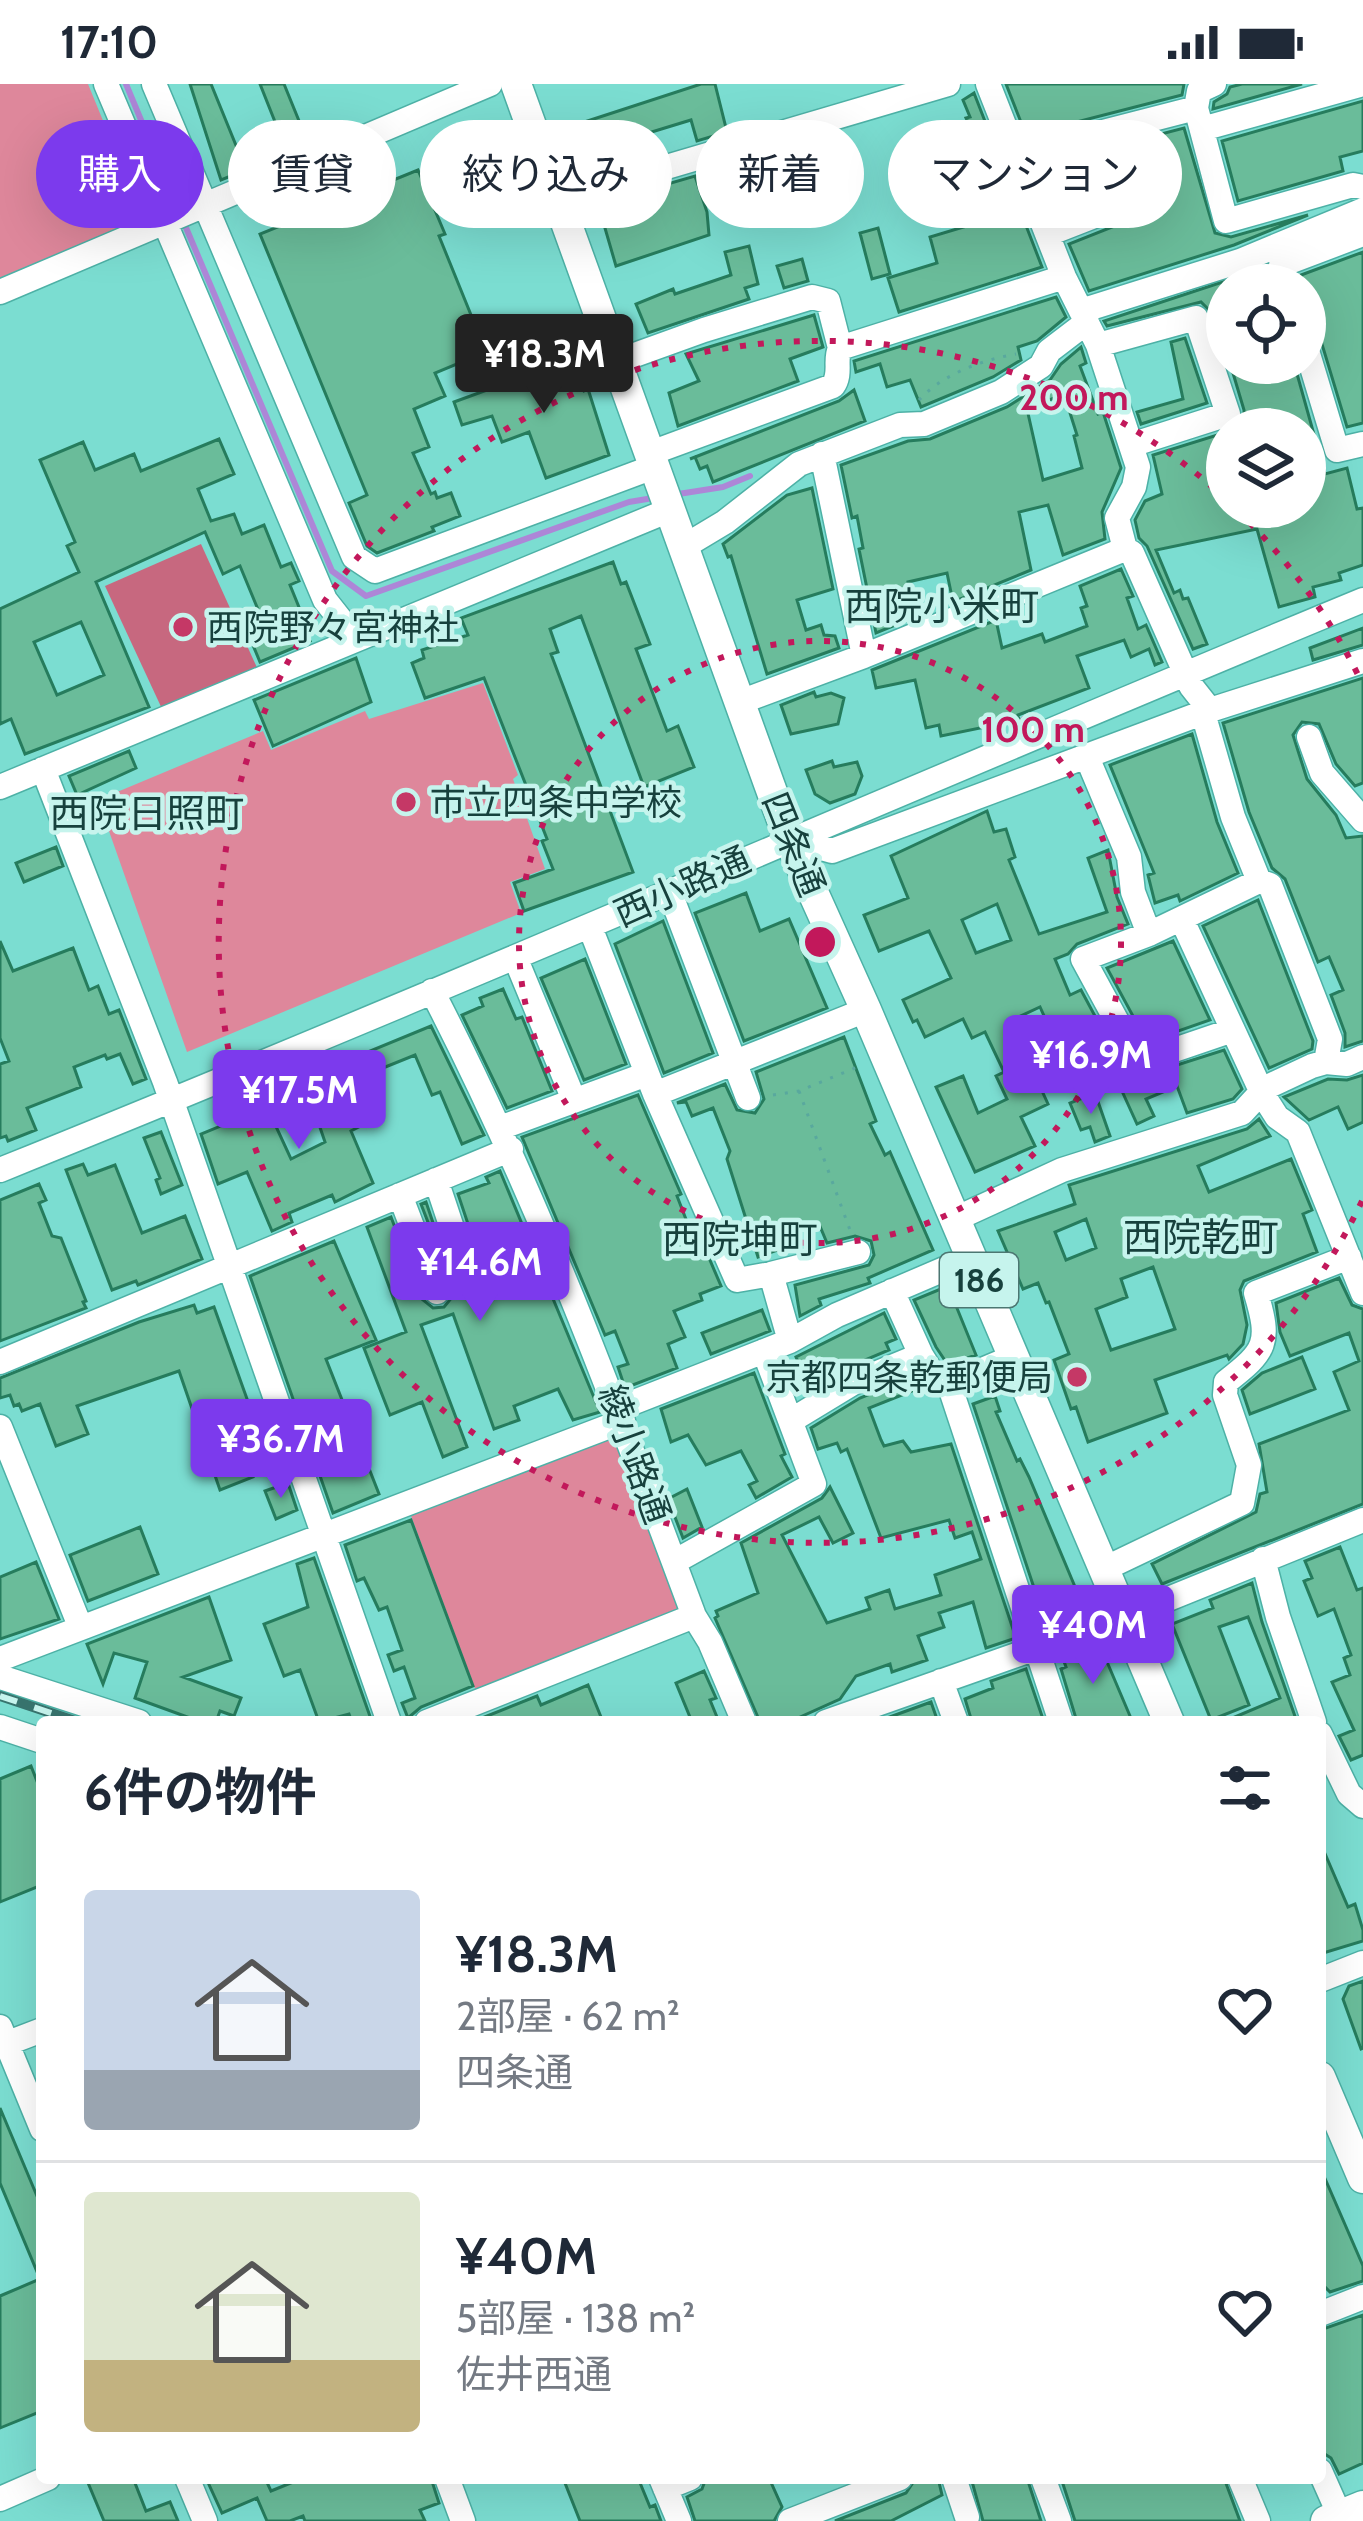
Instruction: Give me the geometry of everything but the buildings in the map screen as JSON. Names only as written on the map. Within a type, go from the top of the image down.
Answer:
[{"type":"main road","name":"四条通","points":[[515,84],[528,120]]},
{"type":"main road","name":"四条通","points":[[569,228],[789,838],[1165,1716]]},
{"type":"main road","points":[[1326,2091],[1363,2178]]},
{"type":"street","points":[[106,84],[121,120]]},
{"type":"street","points":[[154,84],[354,557],[375,571],[662,483]]},
{"type":"street","points":[[206,205],[490,84]]},
{"type":"street","points":[[672,165],[948,84]]},
{"type":"street","points":[[988,84],[1003,120]]},
{"type":"street","points":[[1214,84],[1199,91],[1199,118],[1226,221],[1353,185],[1363,187]]},
{"type":"street","points":[[1182,121],[1363,84]]},
{"type":"street","points":[[685,546],[725,522],[787,471],[900,425],[924,424],[1000,392],[1041,366],[1049,351],[1088,326],[1363,210]]},
{"type":"street","points":[[0,292],[151,228]]},
{"type":"street","points":[[168,228],[326,600],[355,638]]},
{"type":"street","points":[[1046,228],[1088,326],[1138,467],[1134,487],[1117,518],[1125,549],[1132,553],[1206,712],[1233,818],[1259,880],[1270,886],[1330,1039],[1326,1061]]},
{"type":"street","points":[[1048,234],[1063,228]]},
{"type":"street","points":[[1286,264],[1363,234]]},
{"type":"street","points":[[840,348],[1064,277]]},
{"type":"street","points":[[0,787],[355,638],[662,483],[833,386],[839,376],[840,348],[827,301],[812,297],[618,362]]},
{"type":"street","points":[[1088,326],[1196,318],[1228,414],[1131,445]]},
{"type":"street","points":[[1317,384],[1337,450],[1363,443]]},
{"type":"street","points":[[822,454],[864,656]]},
{"type":"street","points":[[740,702],[1125,549]]},
{"type":"street","name":"西小路通","points":[[0,1170],[1363,600]]},
{"type":"street","points":[[789,838],[832,851],[1206,712],[1363,661]]},
{"type":"street","points":[[1309,737],[1322,773],[1363,820]]},
{"type":"street","points":[[1087,757],[1129,857],[1133,892],[1149,934]]},
{"type":"street","points":[[44,769],[170,1101],[386,1716]]},
{"type":"street","points":[[1233,1030],[1139,1062],[1083,958],[1182,920],[1259,880]]},
{"type":"street","points":[[670,893],[748,1099]]},
{"type":"street","points":[[1182,920],[1263,1095],[1277,1117],[1298,1132],[1363,1293]]},
{"type":"street","points":[[590,927],[651,1084],[737,1280],[858,1252]]},
{"type":"street","points":[[515,957],[574,1100]]},
{"type":"street","name":"綾小路通","points":[[432,992],[505,1138],[621,1414],[694,1616],[742,1716]]},
{"type":"street","points":[[0,1362],[436,1180],[574,1100],[734,1062],[866,1010]]},
{"type":"street","points":[[953,1220],[1062,1170],[1242,1113],[1265,1088],[1326,1061],[1347,1064],[1363,1057]]},
{"type":"street","points":[[436,1180],[465,1267]]},
{"type":"street","points":[[400,1195],[437,1292]]},
{"type":"street","points":[[1104,1569],[1242,1503],[1249,1465],[1225,1395],[1226,1382],[1261,1352],[1266,1336],[1256,1293],[1349,1256]]},
{"type":"street","points":[[0,1659],[321,1537],[621,1414],[970,1258]]},
{"type":"street","points":[[771,1274],[790,1341]]},
{"type":"street","points":[[892,1291],[934,1376],[950,1384],[1058,1716]]},
{"type":"street","points":[[674,1562],[814,1484],[764,1351]]},
{"type":"street","points":[[792,1420],[853,1383],[921,1355]]},
{"type":"street","points":[[950,1384],[1012,1357]]},
{"type":"street","points":[[0,1427],[80,1627]]},
{"type":"street","points":[[843,1716],[1124,1617],[1363,1520]]},
{"type":"street","points":[[1263,1559],[1312,1716]]},
{"type":"street","points":[[442,1716],[694,1616]]},
{"type":"street","points":[[0,1677],[120,1716]]},
{"type":"street","points":[[941,1681],[954,1716]]},
{"type":"street","points":[[0,1727],[36,1739]]},
{"type":"street","points":[[1326,1746],[1349,1794],[1363,1806]]},
{"type":"street","points":[[1326,1977],[1363,1963]]},
{"type":"street","points":[[36,2031],[2,2039],[36,2116]]},
{"type":"street","points":[[1326,2306],[1363,2297]]},
{"type":"street","points":[[1326,2481],[1343,2514]]},
{"type":"street","points":[[0,2499],[36,2483]]},
{"type":"street","points":[[190,2484],[206,2521]]},
{"type":"street","points":[[449,2484],[463,2521]]},
{"type":"street","points":[[663,2484],[679,2521]]},
{"type":"street","points":[[956,2484],[967,2517]]},
{"type":"street","points":[[1045,2484],[1059,2521]]},
{"type":"street","points":[[1243,2484],[1258,2521]]},
{"type":"street","points":[[790,2521],[853,2487]]},
{"type":"path","points":[[900,425],[931,387],[988,359],[1049,351]]},
{"type":"path","points":[[748,1099],[799,1090],[862,1065]]},
{"type":"path","points":[[799,1090],[858,1252]]},
{"type":"shaded area","points":[[0,84],[88,84],[103,120],[36,120],[36,228],[130,228],[0,282]]},
{"type":"shaded area","points":[[201,544],[259,672],[163,711],[105,586]]},
{"type":"shaded area","points":[[483,683],[518,775],[513,779],[545,869],[510,882],[521,913],[187,1052],[98,800],[263,731],[271,750],[365,711],[369,719]]},
{"type":"shaded area","points":[[614,1430],[680,1611],[477,1694],[410,1513]]},
{"type":"waterway","points":[[126,84],[141,120]]},
{"type":"waterway","points":[[186,228],[332,571],[366,596],[629,502],[653,498]]},
{"type":"waterway","points":[[672,495],[723,487],[750,476]]},
{"type":"railway","points":[[0,1696],[60,1716]]},
{"type":"place","name":"西院野々宮神社","points":[[183,627]]},
{"type":"place","name":"市立四条中学校","points":[[406,802]]},
{"type":"place","name":"京都四条乾郵便局","points":[[1077,1377]]},
{"type":"district","name":"西院小米町","points":[[942,606]]},
{"type":"district","name":"西院日照町","points":[[147,813]]},
{"type":"district","name":"西院乾町","points":[[1201,1237]]},
{"type":"district","name":"西院坤町","points":[[740,1239]]}]
